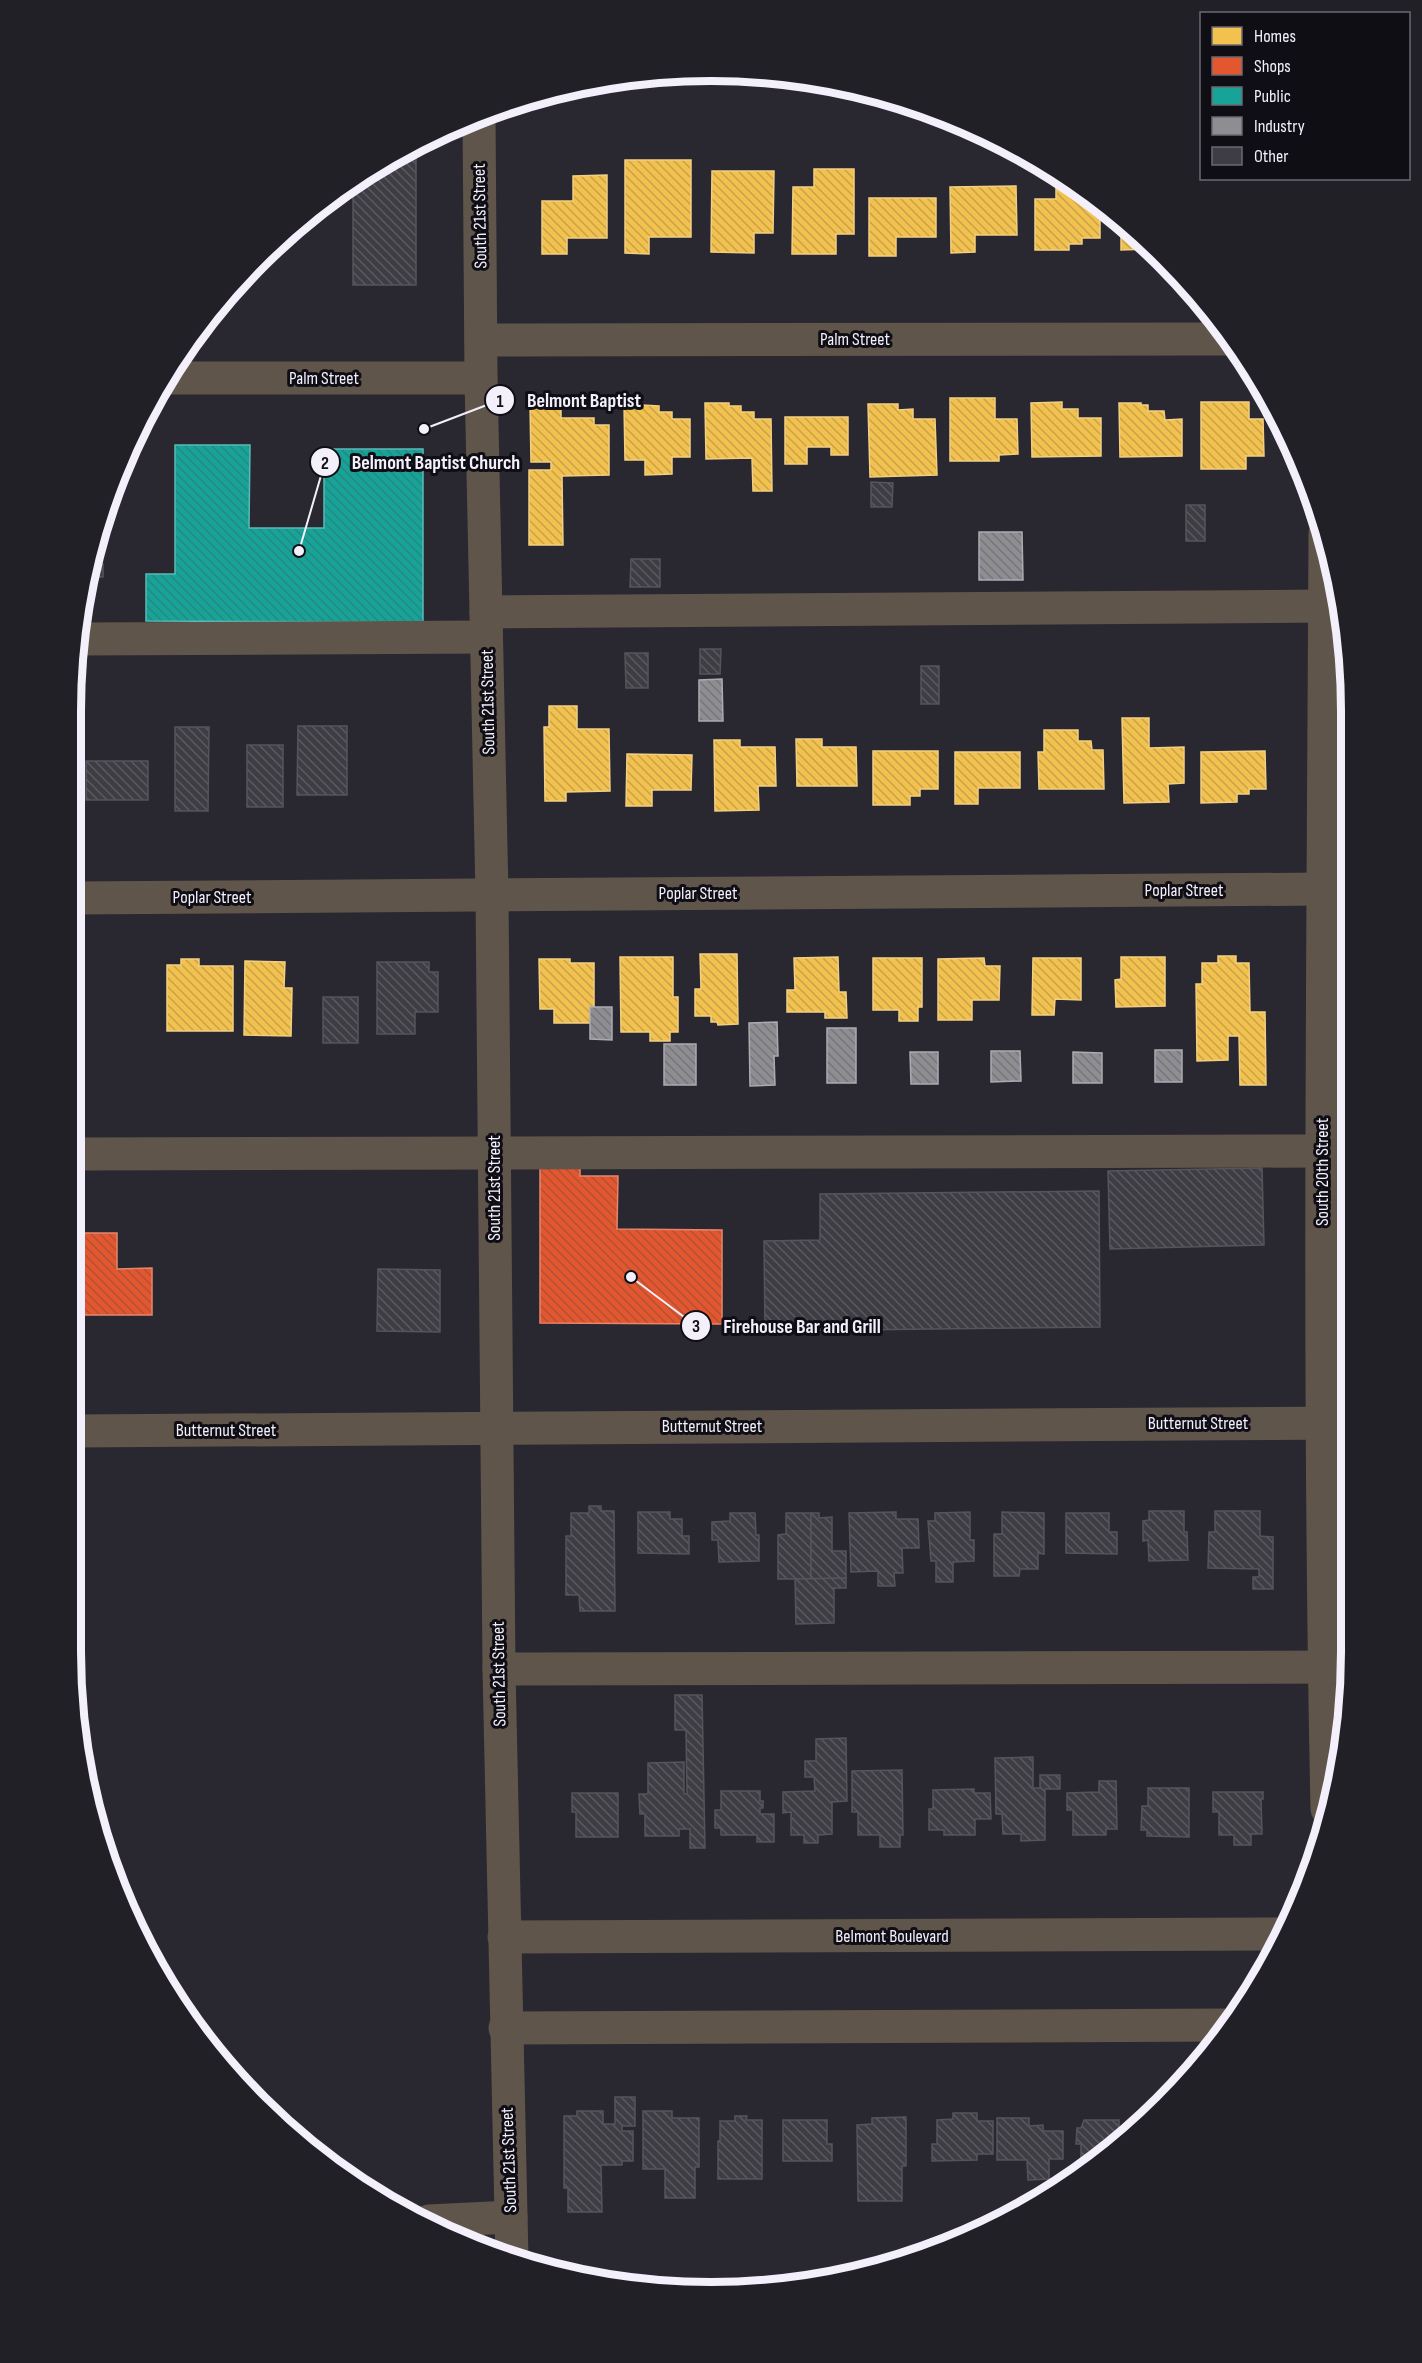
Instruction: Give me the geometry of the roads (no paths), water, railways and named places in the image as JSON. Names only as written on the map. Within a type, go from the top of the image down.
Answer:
[{"type":"street","name":"South 21st Street","points":[[479,125],[481,378],[492,895],[499,1669],[512,2250]]},
{"type":"street","name":"Palm Street","points":[[481,340],[1219,339]]},
{"type":"street","name":"Palm Street","points":[[176,378],[481,378]]},
{"type":"street","name":"South 20th Street","points":[[1325,570],[1323,889],[1336,943],[1331,1164],[1336,1423],[1337,1667],[1330,1771]]},
{"type":"street","points":[[85,639],[486,625],[1325,606]]},
{"type":"street","name":"Poplar Street","points":[[81,898],[1323,889]]},
{"type":"street","points":[[81,1154],[494,1153],[1331,1164]]},
{"type":"street","name":"Butternut Street","points":[[81,1431],[1336,1423]]},
{"type":"street","points":[[499,1669],[1337,1667]]},
{"type":"street","name":"Belmont Boulevard","points":[[504,1937],[1274,1934]]},
{"type":"street","points":[[506,2028],[1219,2025]]},
{"type":"street","points":[[440,2220],[511,2217]]},
{"type":"place","name":"Belmont Baptist","points":[[424,429]]},
{"type":"place","name":"Belmont Baptist Church","points":[[299,551]]},
{"type":"place","name":"Firehouse Bar and Grill","points":[[631,1277]]}]
